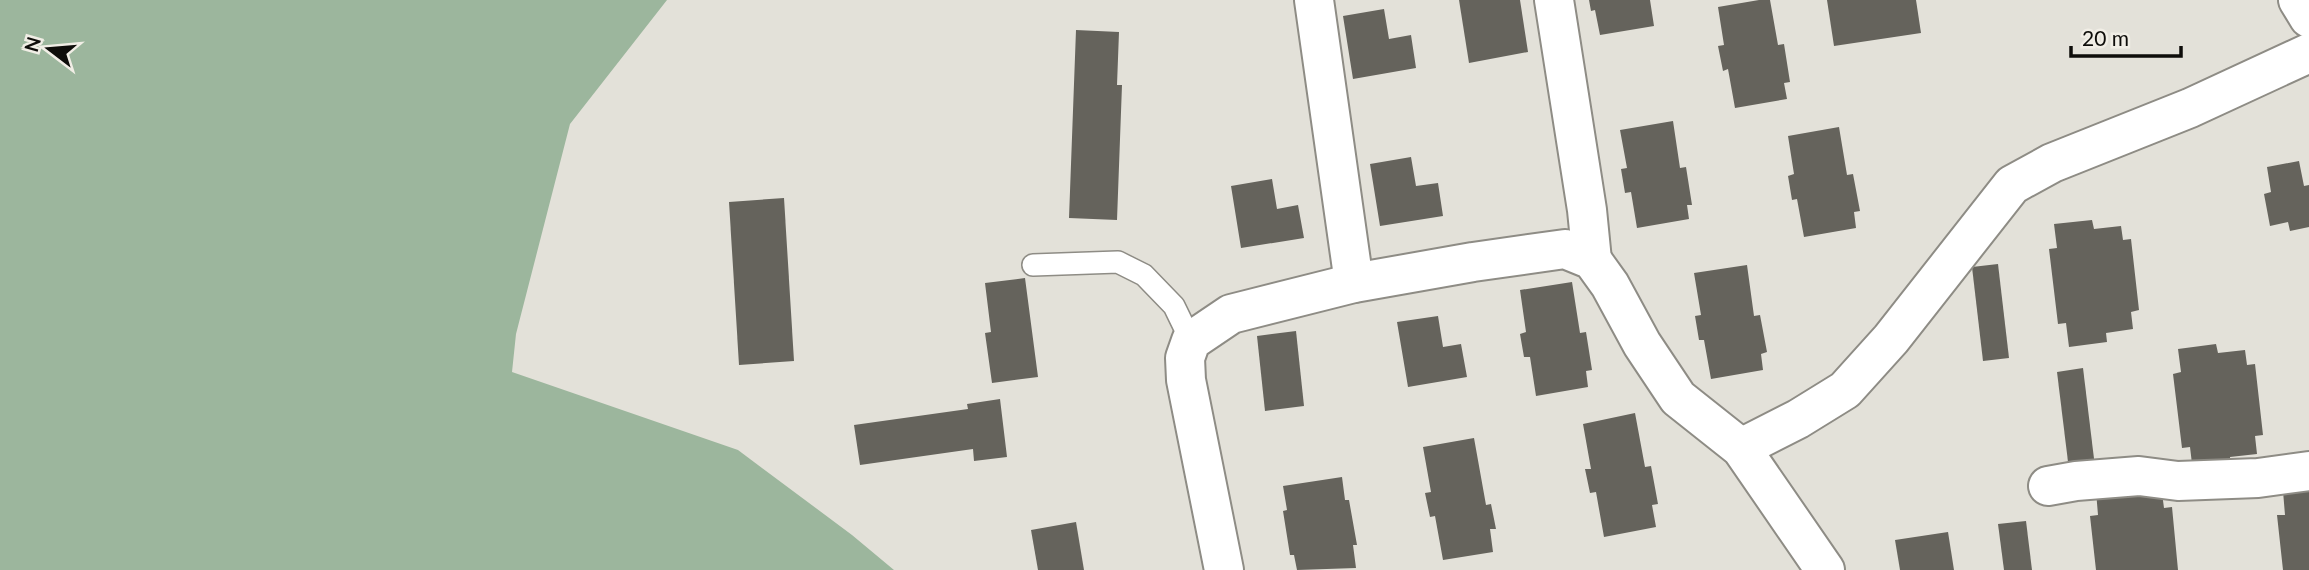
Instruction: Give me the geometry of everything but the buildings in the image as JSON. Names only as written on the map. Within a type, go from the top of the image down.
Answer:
[{"type":"street","points":[[1314,0],[1354,283]]},
{"type":"street","points":[[1554,0],[1585,197],[1592,260]]},
{"type":"street","points":[[2298,0],[2309,18]]},
{"type":"street","points":[[1741,448],[1798,419],[1845,390],[1891,339],[2012,185],[2052,163],[2190,108],[2309,53]]},
{"type":"street","points":[[1224,570],[1186,380],[1185,358],[1191,341],[1231,314],[1354,283],[1565,249],[1592,260],[1611,285],[1642,344],[1678,398],[1741,448],[1825,570]]},
{"type":"street","points":[[2048,486],[2139,476],[2178,481],[2258,478],[2309,471]]},
{"type":"lane","points":[[1033,265],[1118,262],[1144,275],[1174,306],[1191,341]]},
{"type":"green space","points":[[0,0],[667,0],[570,124],[516,334],[512,372],[738,450],[852,535],[894,570],[0,570]]}]
